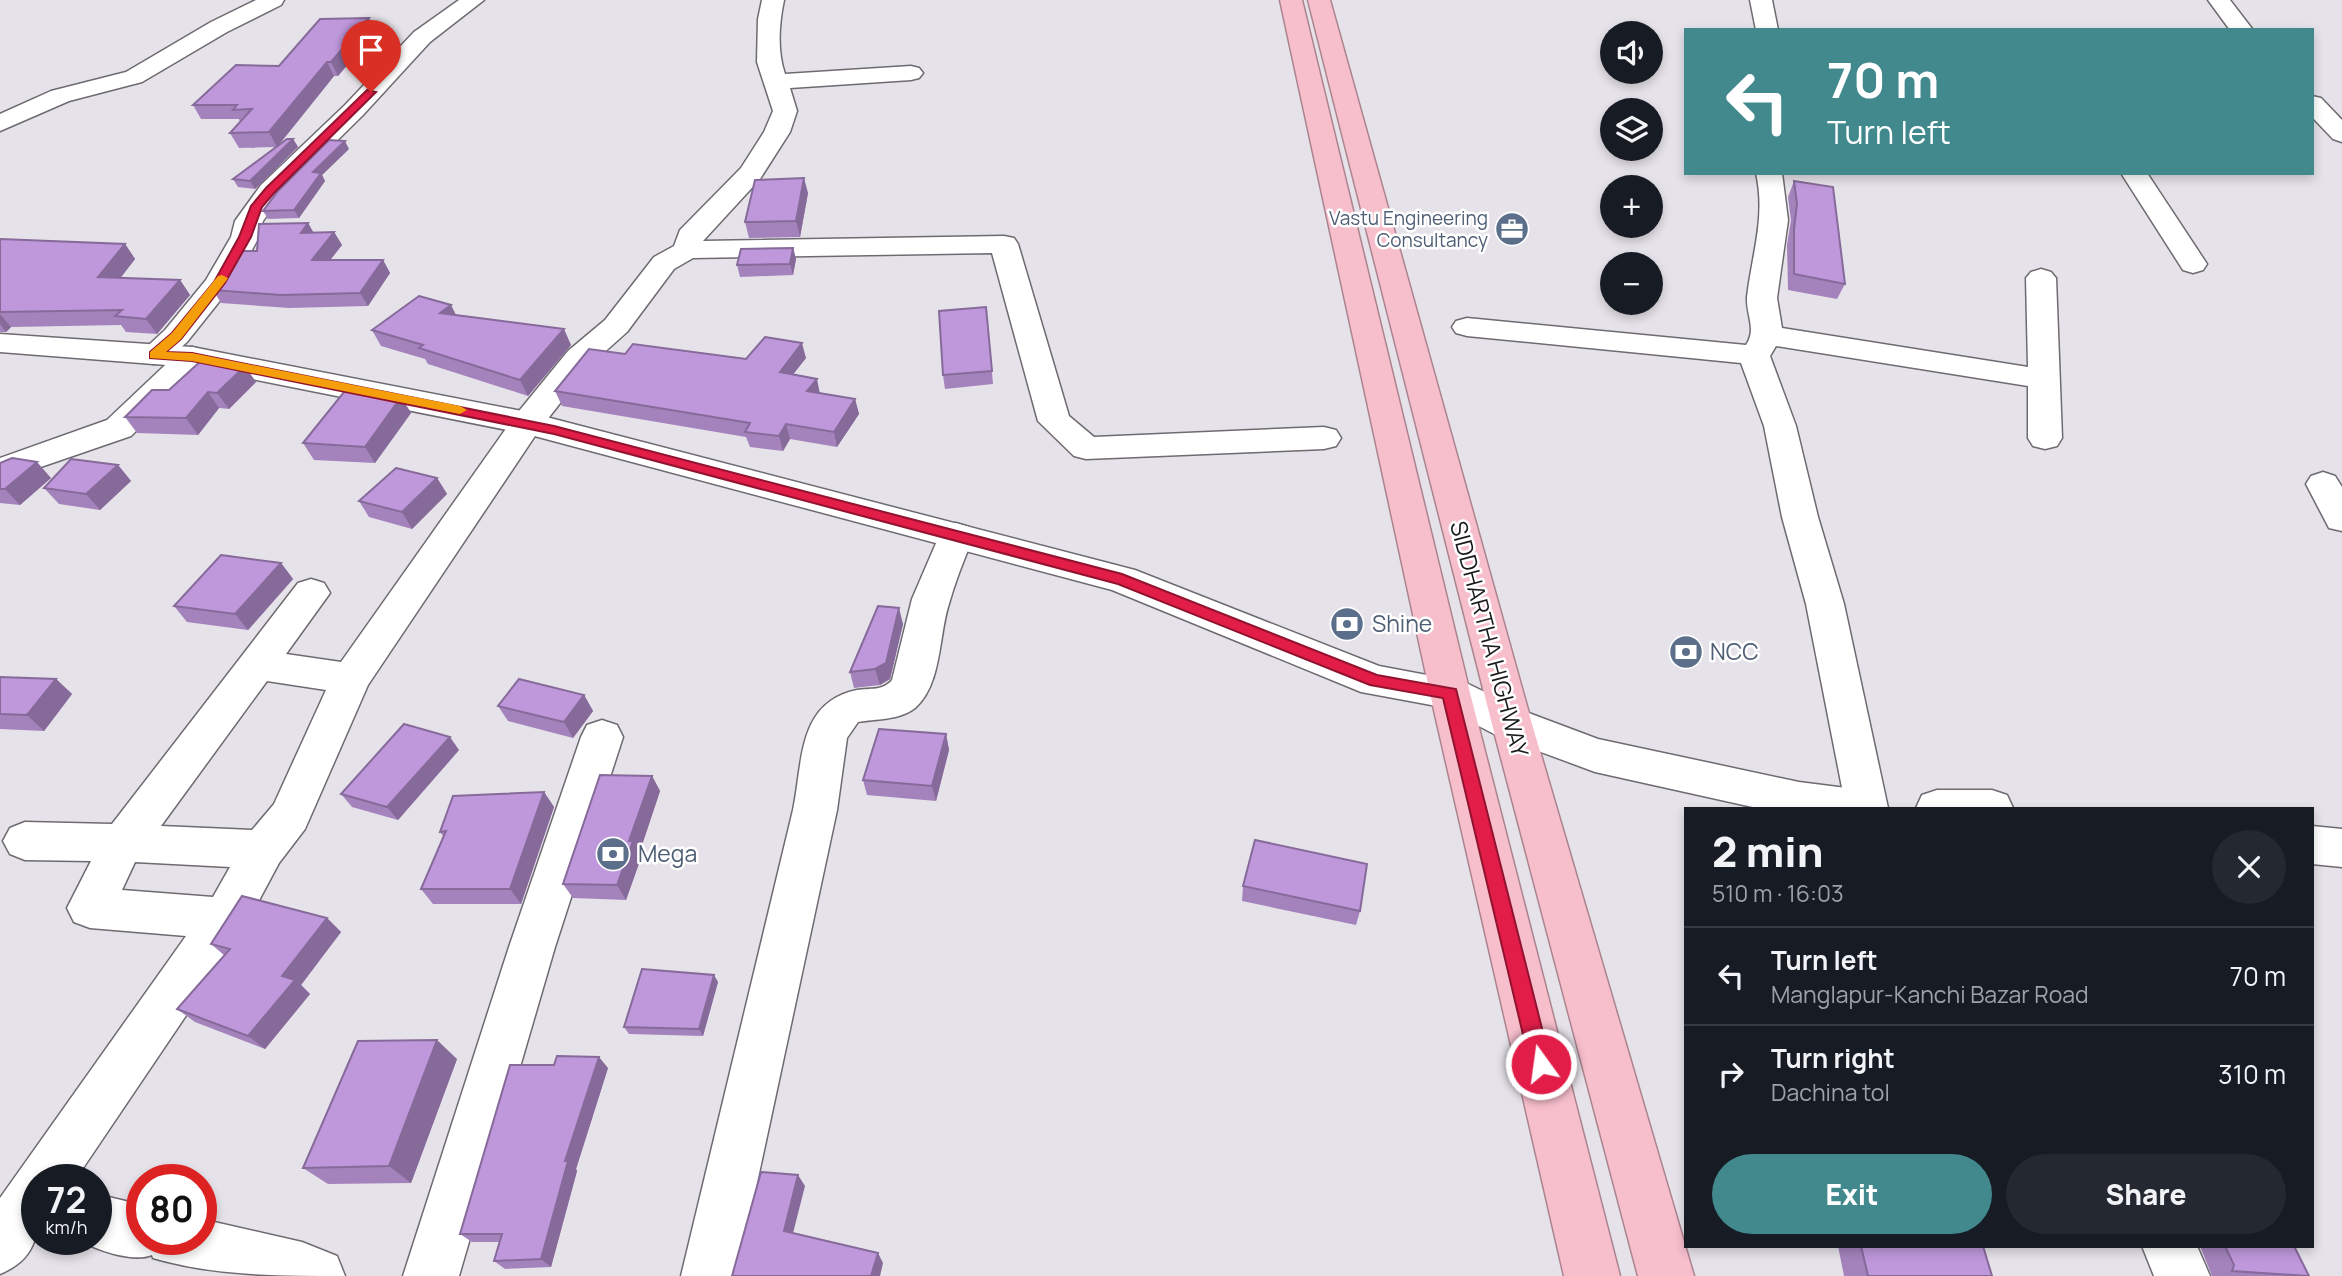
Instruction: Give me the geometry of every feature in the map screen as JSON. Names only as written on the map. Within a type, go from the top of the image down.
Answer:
[{"type":"highway","name":"SIDDHARTHA HIGHWAY","points":[[1291,0],[1450,693],[1592,1276]]},
{"type":"highway","name":"SIDDHARTHA HIGHWAY","points":[[1319,0],[1512,724],[1666,1276]]},
{"type":"street","points":[[0,123],[61,96],[134,78],[219,27],[273,0]]},
{"type":"street","points":[[154,355],[176,336],[219,283],[245,237],[253,214],[270,191],[354,110],[422,37],[473,0]]},
{"type":"street","points":[[687,250],[690,236],[751,173],[777,132],[785,111],[769,62],[769,19],[773,0]]},
{"type":"street","points":[[1760,0],[1767,28]]},
{"type":"street","points":[[2219,0],[2240,28]]},
{"type":"street","points":[[777,82],[911,73]]},
{"type":"street","points":[[2314,105],[2342,134]]},
{"type":"street","points":[[1770,175],[1774,190],[1774,222],[1771,257],[1762,301],[1760,345],[1800,517],[1825,604],[1867,807]]},
{"type":"street","points":[[2135,175],[2193,264]]},
{"type":"street","points":[[58,1164],[225,919],[263,850],[290,816],[351,679],[527,423],[579,358],[615,326],[664,263],[687,250],[1004,244],[1054,421],[1086,448],[1324,438]]},
{"type":"street","points":[[2041,278],[2045,438]]},
{"type":"street","points":[[1467,327],[1760,345],[2043,379]]},
{"type":"street","points":[[0,343],[192,357],[527,423],[1122,579],[1375,681],[1450,693],[1512,724],[1595,755],[1799,800],[1854,807]]},
{"type":"street","points":[[0,470],[119,428],[192,357]]},
{"type":"street","points":[[2323,484],[2342,519]]},
{"type":"street","points":[[709,1276],[821,785],[821,757],[830,728],[842,712],[856,706],[894,701],[909,687],[926,616],[956,536]]},
{"type":"street","points":[[225,919],[90,908],[122,843],[311,593]]},
{"type":"street","points":[[257,664],[351,679]]},
{"type":"street","points":[[431,1276],[531,947],[602,737]]},
{"type":"street","points":[[25,841],[263,850]]},
{"type":"street","points":[[2314,845],[2342,848]]},
{"type":"street","points":[[2170,1248],[2182,1276]]},
{"type":"street","points":[[217,1250],[317,1276]]},
{"type":"building","points":[[369,18],[331,62],[327,62],[269,132],[230,133],[252,109],[233,110],[237,105],[193,105],[236,65],[279,66],[320,19]]},
{"type":"building","points":[[287,139],[293,139],[250,181],[233,179]]},
{"type":"building","points":[[329,140],[345,141],[313,172],[321,173],[294,210],[263,211],[278,191]]},
{"type":"building","points":[[804,178],[796,221],[745,222],[755,180]]},
{"type":"building","points":[[1794,181],[1833,187],[1845,284],[1794,274],[1797,204]]},
{"type":"building","points":[[308,223],[301,233],[334,232],[312,260],[383,260],[360,293],[281,295],[213,290],[239,251],[257,251],[259,224]]},
{"type":"building","points":[[0,239],[125,244],[98,277],[180,280],[146,319],[115,316],[122,310],[0,312]]},
{"type":"building","points":[[793,248],[790,264],[737,265],[741,249]]},
{"type":"building","points":[[419,296],[451,305],[440,313],[564,329],[520,380],[419,348],[423,345],[372,330]]},
{"type":"building","points":[[986,307],[992,371],[943,375],[939,311]]},
{"type":"building","points":[[765,337],[802,343],[780,372],[817,379],[807,391],[855,399],[834,432],[786,424],[779,436],[745,432],[750,423],[555,391],[589,349],[625,354],[633,344],[746,359]]},
{"type":"building","points":[[204,358],[245,366],[217,393],[208,392],[186,418],[125,417],[152,390],[169,390]]},
{"type":"building","points":[[348,387],[401,397],[365,447],[303,443]]},
{"type":"building","points":[[12,458],[37,462],[5,489],[0,489],[0,463]]},
{"type":"building","points":[[71,459],[118,465],[86,494],[44,488]]},
{"type":"building","points":[[396,468],[437,478],[402,512],[359,501]]},
{"type":"building","points":[[221,555],[281,563],[235,614],[174,606]]},
{"type":"building","points":[[878,606],[899,608],[886,663],[875,669],[850,672]]},
{"type":"building","points":[[0,677],[56,679],[27,715],[0,714]]},
{"type":"building","points":[[519,679],[584,695],[564,722],[498,706]]},
{"type":"building","points":[[404,724],[450,737],[387,807],[341,794]]},
{"type":"building","points":[[879,729],[946,734],[932,786],[863,780]]},
{"type":"building","points":[[600,775],[652,776],[629,841],[633,841],[617,885],[563,884]]},
{"type":"building","points":[[544,792],[510,889],[421,889],[446,831],[440,832],[453,796]]},
{"type":"building","points":[[1255,840],[1367,864],[1360,911],[1243,886]]},
{"type":"building","points":[[242,896],[327,918],[282,976],[295,980],[248,1036],[177,1009],[230,949],[211,944]]},
{"type":"building","points":[[642,969],[714,975],[699,1029],[624,1027]]},
{"type":"building","points":[[437,1040],[389,1166],[303,1168],[358,1041]]},
{"type":"building","points":[[557,1056],[599,1057],[565,1161],[568,1161],[541,1259],[494,1261],[502,1234],[460,1234],[510,1065],[554,1065]]},
{"type":"building","points":[[761,1172],[798,1175],[784,1231],[878,1253],[871,1276],[732,1276]]},
{"type":"building","points":[[1861,1248],[1984,1248],[1992,1276],[1868,1276]]},
{"type":"building","points":[[2226,1248],[2295,1248],[2309,1276],[2232,1271],[2234,1265]]},
{"type":"slow traffic","points":[[222,278],[176,336],[154,355],[192,357],[460,410]]},
{"type":"place","name":"Vastu Engineering Consultancy","points":[[1512,229]]},
{"type":"place","name":"Shine","points":[[1347,624]]},
{"type":"place","name":"NCC","points":[[1686,652]]},
{"type":"place","name":"Mega","points":[[613,854]]},
{"type":"route","points":[[371,92],[257,206],[245,237],[219,283],[176,336],[154,355],[192,357],[554,430],[1122,579],[1375,681],[1450,693],[1541,1064]]}]
